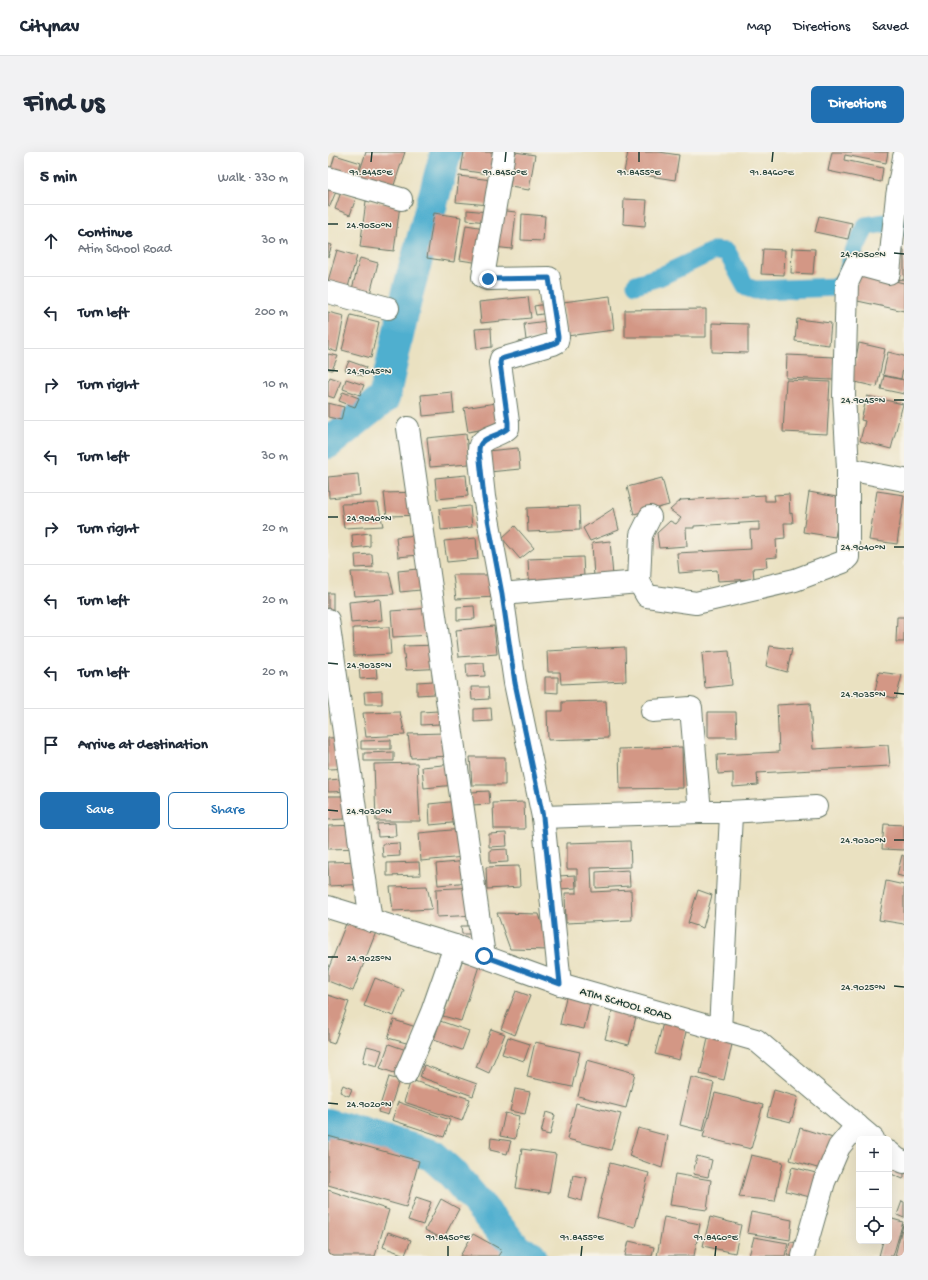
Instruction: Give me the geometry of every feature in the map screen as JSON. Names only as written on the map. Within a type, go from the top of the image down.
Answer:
[{"type":"street","points":[[504,152],[483,277],[488,279],[549,278],[558,337],[557,342],[553,344],[501,359],[500,363],[508,428],[504,432],[482,441],[479,445],[484,498],[502,594],[515,683],[543,817],[560,984]]},
{"type":"street","points":[[650,517],[641,535],[640,582],[647,596],[696,603],[795,580],[843,562],[848,557],[848,469],[844,395],[847,283],[856,264],[889,273],[897,223],[897,196],[904,157]]},
{"type":"street","points":[[328,178],[401,199]]},
{"type":"street","points":[[328,292],[388,308]]},
{"type":"street","points":[[408,428],[484,956]]},
{"type":"street","points":[[848,469],[904,480]]},
{"type":"street","points":[[502,594],[640,582]]},
{"type":"street","points":[[328,620],[371,922]]},
{"type":"street","points":[[652,711],[691,708],[700,812]]},
{"type":"street","points":[[543,817],[728,812],[816,807]]},
{"type":"street","points":[[720,1030],[731,815],[728,812]]},
{"type":"street","name":"ATIM SCHOOL ROAD","points":[[328,907],[371,922],[454,946],[560,984],[756,1040],[870,1136]]},
{"type":"street","points":[[406,1074],[432,1012],[454,946]]},
{"type":"street","points":[[803,1256],[824,1182],[839,1148],[857,1125]]},
{"type":"street","points":[[892,1154],[904,1162]]},
{"type":"building","points":[[366,152],[405,152],[392,191],[357,180]]},
{"type":"building","points":[[464,152],[499,152],[494,175],[461,170]]},
{"type":"building","points":[[515,152],[535,155],[529,190],[510,187]]},
{"type":"building","points":[[628,152],[659,152],[679,155],[675,180],[624,172]]},
{"type":"building","points":[[832,152],[888,152],[886,163],[845,155],[844,160],[883,168],[881,182],[828,171]]},
{"type":"building","points":[[335,155],[361,163],[356,180],[330,172]]},
{"type":"building","points":[[459,176],[492,180],[489,205],[456,202]]},
{"type":"building","points":[[328,186],[337,189],[330,206],[328,205]]},
{"type":"building","points":[[341,192],[356,198],[350,215],[335,209]]},
{"type":"building","points":[[624,199],[647,200],[645,226],[623,224]]},
{"type":"building","points":[[366,201],[400,205],[394,251],[360,247]]},
{"type":"building","points":[[467,210],[488,212],[487,222],[467,220]]},
{"type":"building","points":[[497,210],[516,212],[512,249],[493,247]]},
{"type":"building","points":[[434,213],[461,217],[454,262],[427,258]]},
{"type":"building","points":[[522,214],[545,216],[543,241],[521,240]]},
{"type":"building","points":[[819,216],[852,223],[848,239],[815,232]]},
{"type":"building","points":[[466,225],[485,228],[480,263],[460,260]]},
{"type":"building","points":[[328,244],[332,245],[328,257]]},
{"type":"building","points":[[792,248],[815,249],[813,274],[791,273]]},
{"type":"building","points":[[763,249],[785,250],[784,275],[761,274]]},
{"type":"building","points":[[337,250],[357,256],[348,287],[328,281]]},
{"type":"building","points":[[904,250],[904,280],[897,279]]},
{"type":"building","points":[[360,258],[378,263],[370,294],[352,289]]},
{"type":"building","points":[[859,273],[904,283],[904,311],[853,300]]},
{"type":"building","points":[[610,296],[614,330],[567,336],[563,302]]},
{"type":"building","points":[[528,297],[531,318],[481,323],[479,302]]},
{"type":"building","points":[[547,304],[548,313],[536,315],[534,306]]},
{"type":"building","points":[[706,309],[706,337],[625,337],[625,310]]},
{"type":"building","points":[[328,312],[344,316],[337,352],[328,349]]},
{"type":"building","points":[[351,315],[379,322],[371,358],[342,350]]},
{"type":"building","points":[[797,319],[831,323],[829,345],[795,341]]},
{"type":"building","points":[[547,321],[549,337],[526,340],[524,324]]},
{"type":"building","points":[[712,323],[748,324],[748,353],[712,352]]},
{"type":"building","points":[[491,328],[492,347],[477,349],[475,329]]},
{"type":"building","points":[[859,343],[885,349],[877,387],[851,381]]},
{"type":"building","points":[[888,352],[904,356],[901,379],[883,375]]},
{"type":"building","points":[[328,354],[338,356],[332,370],[328,369]]},
{"type":"building","points":[[787,355],[834,357],[833,380],[786,378]]},
{"type":"building","points":[[349,361],[366,367],[363,376],[345,370]]},
{"type":"building","points":[[884,376],[904,380],[904,394],[881,389]]},
{"type":"building","points":[[330,377],[341,381],[334,398],[328,396],[328,382]]},
{"type":"building","points":[[346,379],[364,385],[360,395],[343,389]]},
{"type":"building","points":[[786,380],[830,382],[827,434],[783,432]]},
{"type":"building","points":[[343,392],[359,398],[355,407],[339,401]]},
{"type":"building","points":[[452,392],[454,413],[423,416],[421,395]]},
{"type":"building","points":[[867,396],[903,404],[891,449],[860,441],[865,421],[861,420]]},
{"type":"building","points":[[328,403],[344,407],[341,420],[328,417]]},
{"type":"building","points":[[496,403],[500,426],[468,432],[464,408]]},
{"type":"building","points":[[466,434],[469,464],[430,467],[427,438]]},
{"type":"building","points":[[518,448],[520,469],[489,472],[487,451]]},
{"type":"building","points":[[358,474],[360,495],[329,498],[328,477]]},
{"type":"building","points":[[466,475],[468,496],[437,499],[435,478]]},
{"type":"building","points":[[662,478],[669,505],[634,514],[627,487]]},
{"type":"building","points":[[877,491],[904,495],[897,544],[869,540]]},
{"type":"building","points":[[421,492],[427,515],[387,516],[384,493]]},
{"type":"building","points":[[809,492],[842,498],[835,537],[803,532]]},
{"type":"building","points":[[789,494],[790,514],[792,513],[793,523],[784,523],[785,538],[776,539],[777,557],[766,558],[767,567],[753,568],[754,579],[718,581],[717,570],[679,573],[677,553],[751,549],[750,530],[759,530],[759,522],[694,526],[694,528],[686,528],[687,546],[659,548],[657,533],[670,521],[676,524],[681,518],[670,510],[681,500],[765,495],[765,501],[775,501],[774,495]]},
{"type":"building","points":[[378,503],[383,526],[344,528],[341,504]]},
{"type":"building","points":[[470,506],[472,527],[441,530],[439,509]]},
{"type":"building","points":[[579,506],[580,530],[528,532],[527,508]]},
{"type":"building","points":[[614,508],[619,530],[590,541],[583,528]]},
{"type":"building","points":[[515,526],[534,548],[520,559],[502,538]]},
{"type":"building","points":[[370,533],[370,546],[353,548],[352,535]]},
{"type":"building","points":[[427,534],[429,554],[398,557],[396,537]]},
{"type":"building","points":[[476,538],[478,559],[447,562],[444,541]]},
{"type":"building","points":[[610,541],[613,576],[594,578],[592,543]]},
{"type":"building","points":[[372,554],[373,567],[356,568],[355,555]]},
{"type":"building","points":[[583,557],[584,577],[529,580],[528,559]]},
{"type":"building","points":[[429,568],[431,589],[400,592],[398,571]]},
{"type":"building","points":[[351,572],[389,572],[394,594],[354,596]]},
{"type":"building","points":[[453,575],[490,575],[496,597],[456,599]]},
{"type":"building","points":[[328,593],[333,593],[333,612],[328,612]]},
{"type":"building","points":[[380,599],[382,620],[351,623],[349,602]]},
{"type":"building","points":[[474,606],[475,619],[457,620],[457,607]]},
{"type":"building","points":[[431,608],[432,635],[393,637],[391,611]]},
{"type":"building","points":[[897,617],[904,617],[904,642],[896,642]]},
{"type":"building","points":[[494,626],[497,654],[459,657],[456,630]]},
{"type":"building","points":[[389,627],[391,654],[354,656],[353,628]]},
{"type":"building","points":[[441,645],[446,668],[406,670],[403,646]]},
{"type":"building","points":[[770,646],[792,649],[787,672],[766,666]]},
{"type":"building","points":[[625,647],[626,681],[561,684],[560,672],[548,672],[547,651]]},
{"type":"building","points":[[729,651],[732,685],[705,688],[702,653]]},
{"type":"building","points":[[484,663],[485,676],[467,677],[466,664]]},
{"type":"building","points":[[376,665],[377,678],[360,679],[359,666]]},
{"type":"building","points":[[879,672],[902,675],[896,699],[875,692]]},
{"type":"building","points":[[545,677],[558,677],[558,693],[545,692]]},
{"type":"building","points":[[434,681],[435,694],[417,695],[417,682]]},
{"type":"building","points":[[471,687],[488,687],[489,699],[472,700]]},
{"type":"building","points":[[382,691],[382,704],[365,704],[364,692]]},
{"type":"building","points":[[606,701],[608,738],[548,740],[547,711],[562,711],[562,702]]},
{"type":"building","points":[[810,703],[813,749],[888,745],[890,766],[757,773],[758,785],[733,787],[733,773],[718,774],[717,755],[779,752],[777,705]]},
{"type":"building","points":[[491,708],[492,721],[474,722],[474,709]]},
{"type":"building","points":[[438,711],[439,724],[421,725],[421,712]]},
{"type":"building","points":[[400,712],[405,735],[366,737],[363,713]]},
{"type":"building","points":[[708,712],[736,712],[737,737],[708,737]]},
{"type":"building","points":[[445,733],[450,756],[411,758],[408,734]]},
{"type":"building","points":[[352,737],[353,768],[328,769],[328,738]]},
{"type":"building","points":[[391,740],[391,749],[361,749],[361,741]]},
{"type":"building","points":[[682,747],[683,788],[620,789],[619,749]]},
{"type":"building","points":[[394,752],[394,761],[364,761],[364,753]]},
{"type":"building","points":[[470,757],[505,757],[505,785],[472,785]]},
{"type":"building","points":[[417,763],[420,821],[376,821],[374,764]]},
{"type":"building","points":[[453,764],[455,785],[424,788],[422,767]]},
{"type":"building","points":[[354,778],[359,791],[328,792],[328,780]]},
{"type":"building","points":[[489,791],[490,804],[472,805],[471,792]]},
{"type":"building","points":[[328,796],[354,796],[359,818],[328,820]]},
{"type":"building","points":[[459,801],[462,822],[430,825],[429,804]]},
{"type":"building","points":[[524,802],[525,829],[494,829],[493,803]]},
{"type":"building","points":[[395,823],[396,836],[378,837],[377,824]]},
{"type":"building","points":[[884,824],[904,825],[904,850],[882,849]]},
{"type":"building","points":[[359,825],[364,848],[328,849],[328,826]]},
{"type":"building","points":[[462,829],[464,857],[421,861],[419,833]]},
{"type":"building","points":[[506,833],[507,846],[489,847],[489,834]]},
{"type":"building","points":[[630,841],[631,867],[591,868],[592,892],[631,890],[632,920],[566,923],[565,893],[577,893],[577,869],[567,869],[567,843]]},
{"type":"building","points":[[399,843],[400,856],[383,857],[382,844]]},
{"type":"building","points":[[507,849],[508,862],[490,863],[490,850]]},
{"type":"building","points":[[902,855],[904,856],[904,877],[897,875]]},
{"type":"building","points":[[363,861],[368,884],[329,886],[328,862]]},
{"type":"building","points":[[467,861],[469,882],[438,885],[436,864]]},
{"type":"building","points":[[419,862],[420,875],[387,876],[387,863]]},
{"type":"building","points":[[519,866],[520,887],[487,889],[486,867]]},
{"type":"building","points":[[629,870],[630,886],[596,888],[596,872]]},
{"type":"building","points":[[575,875],[576,888],[559,889],[558,876]]},
{"type":"building","points":[[886,881],[904,885],[904,924],[879,920]]},
{"type":"building","points":[[427,886],[432,909],[393,911],[390,887]]},
{"type":"building","points":[[476,887],[477,915],[437,917],[436,889]]},
{"type":"building","points":[[698,890],[712,895],[703,928],[688,923]]},
{"type":"building","points":[[497,913],[539,914],[550,950],[510,949]]},
{"type":"building","points":[[347,921],[376,932],[353,991],[328,981],[328,970]]},
{"type":"building","points":[[461,926],[480,926],[480,934],[462,934]]},
{"type":"building","points":[[462,961],[479,966],[461,1021],[443,1016]]},
{"type":"building","points":[[375,978],[404,990],[394,1016],[364,1006]]},
{"type":"building","points":[[569,984],[593,990],[584,1029],[560,1024]]},
{"type":"building","points":[[516,991],[530,996],[515,1035],[501,1029]]},
{"type":"building","points":[[328,995],[349,1002],[334,1044],[328,1042]]},
{"type":"building","points":[[615,999],[639,1005],[629,1045],[605,1039]]},
{"type":"building","points":[[665,1015],[689,1020],[679,1060],[655,1054]]},
{"type":"building","points":[[394,1020],[416,1027],[410,1044],[388,1038]]},
{"type":"building","points":[[440,1021],[469,1031],[462,1050],[434,1040]]},
{"type":"building","points":[[491,1029],[505,1034],[489,1073],[476,1067]]},
{"type":"building","points":[[709,1034],[733,1040],[724,1080],[700,1074]]},
{"type":"building","points":[[508,1037],[530,1044],[524,1061],[502,1054]]},
{"type":"building","points":[[535,1042],[580,1052],[572,1087],[527,1077]]},
{"type":"building","points":[[389,1044],[409,1051],[400,1075],[380,1068]]},
{"type":"building","points":[[367,1046],[382,1050],[377,1066],[363,1062]]},
{"type":"building","points":[[587,1060],[635,1073],[626,1108],[578,1096]]},
{"type":"building","points":[[424,1065],[477,1084],[473,1096],[420,1077]]},
{"type":"building","points":[[389,1077],[399,1080],[388,1115],[378,1112]]},
{"type":"building","points":[[691,1077],[714,1083],[703,1131],[680,1125]]},
{"type":"building","points":[[411,1080],[470,1099],[462,1121],[404,1102]]},
{"type":"building","points":[[343,1085],[352,1089],[349,1096],[340,1092]]},
{"type":"building","points":[[515,1089],[530,1092],[525,1114],[510,1111]]},
{"type":"building","points":[[774,1090],[798,1097],[791,1122],[767,1116]]},
{"type":"building","points":[[715,1093],[763,1105],[751,1149],[703,1137]]},
{"type":"building","points":[[398,1102],[450,1120],[444,1137],[392,1120]]},
{"type":"building","points":[[576,1103],[621,1114],[611,1150],[567,1139]]},
{"type":"building","points":[[546,1112],[555,1115],[550,1135],[541,1133]]},
{"type":"building","points":[[505,1113],[519,1116],[515,1139],[500,1136]]},
{"type":"building","points":[[638,1128],[668,1136],[662,1168],[629,1156]]},
{"type":"building","points":[[800,1128],[833,1138],[824,1170],[790,1160]]},
{"type":"building","points":[[328,1136],[419,1161],[406,1207],[328,1185]]},
{"type":"building","points":[[491,1138],[511,1141],[507,1154],[490,1150]]},
{"type":"building","points":[[522,1149],[556,1154],[549,1193],[516,1188]]},
{"type":"building","points":[[751,1155],[783,1162],[775,1201],[739,1197]]},
{"type":"building","points":[[697,1156],[712,1160],[708,1177],[693,1174]]},
{"type":"building","points":[[904,1157],[903,1179],[892,1174],[892,1161]]},
{"type":"building","points":[[610,1163],[649,1173],[635,1227],[597,1217]]},
{"type":"building","points":[[792,1167],[820,1174],[814,1198],[786,1191]]},
{"type":"building","points":[[675,1174],[711,1180],[707,1210],[670,1205]]},
{"type":"building","points":[[573,1175],[587,1178],[582,1201],[568,1197]]},
{"type":"building","points":[[328,1190],[389,1210],[375,1256],[334,1256],[328,1254]]},
{"type":"building","points":[[416,1197],[431,1202],[423,1225],[408,1220]]},
{"type":"building","points":[[441,1199],[459,1209],[443,1239],[425,1230]]},
{"type":"building","points":[[902,1201],[904,1202],[904,1218],[897,1215]]},
{"type":"building","points":[[751,1212],[792,1220],[790,1240],[747,1233]]},
{"type":"building","points":[[664,1217],[700,1224],[694,1256],[657,1256]]},
{"type":"building","points":[[710,1217],[741,1225],[735,1253],[703,1246]]},
{"type":"building","points":[[892,1219],[903,1222],[893,1256],[879,1256],[882,1244],[892,1244]]},
{"type":"building","points":[[903,1224],[904,1256],[895,1256]]},
{"type":"building","points":[[388,1232],[411,1240],[405,1255],[383,1247]]},
{"type":"building","points":[[473,1234],[502,1250],[498,1256],[460,1256]]},
{"type":"building","points":[[754,1237],[788,1243],[785,1256],[749,1256]]},
{"type":"building","points":[[629,1241],[654,1247],[652,1256],[625,1256]]},
{"type":"building","points":[[790,1242],[802,1243],[799,1256],[787,1256]]},
{"type":"waterway","points":[[328,443],[384,398],[407,295],[446,152]]},
{"type":"waterway","points":[[636,284],[659,277],[714,251],[727,252],[746,287],[755,290],[840,287],[847,275],[854,251],[866,226],[885,223],[904,227]]},
{"type":"waterway","points":[[328,1124],[432,1155],[452,1173],[519,1252],[531,1256]]},
{"type":"route","points":[[484,956],[560,984],[543,817],[515,683],[502,594],[484,498],[479,450],[479,445],[482,441],[504,432],[508,428],[500,363],[501,359],[507,356],[553,344],[557,342],[558,337],[549,278],[488,279]]}]
